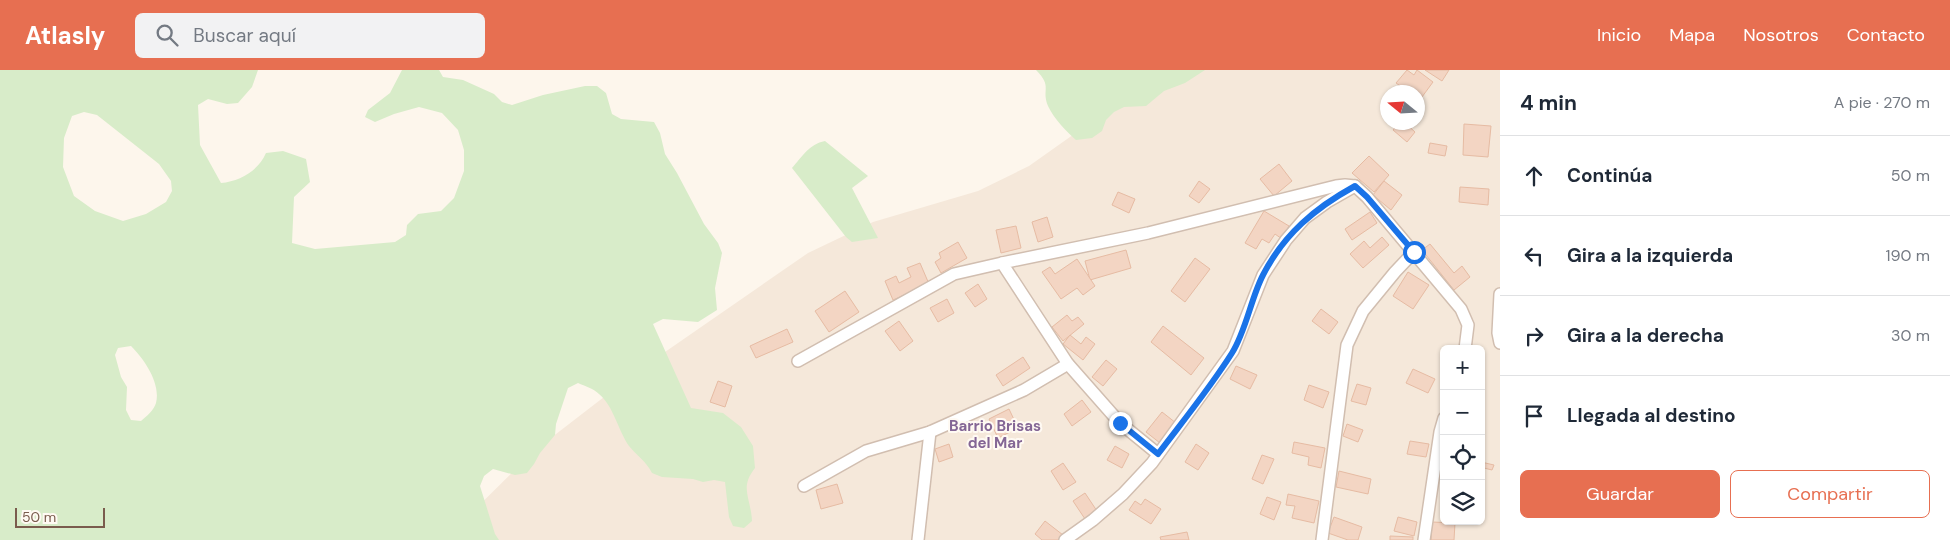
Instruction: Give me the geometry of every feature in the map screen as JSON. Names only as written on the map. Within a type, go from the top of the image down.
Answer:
[{"type":"street","points":[[798,361],[954,274],[1148,233],[1345,185],[1355,186],[1367,197],[1461,309],[1468,325],[1466,345]]},
{"type":"street","points":[[1065,540],[1093,520],[1123,494],[1158,454],[1233,351],[1263,275],[1286,240],[1305,218],[1327,202],[1355,186]]},
{"type":"street","points":[[1322,540],[1347,346],[1363,311],[1414,252]]},
{"type":"street","points":[[1002,263],[1068,364],[1120,423],[1158,454]]},
{"type":"street","points":[[1500,294],[1498,333],[1500,343]]},
{"type":"street","points":[[804,486],[866,451],[930,432],[1024,390],[1068,364]]},
{"type":"street","points":[[918,540],[930,432]]},
{"type":"street","points":[[1424,540],[1440,432]]},
{"type":"shaded area","points":[[1151,70],[1500,70],[1500,540],[444,540],[534,451],[639,370],[808,253],[873,222],[978,191],[1029,166],[1101,115]]},
{"type":"green space","points":[[0,70],[258,70],[252,87],[238,103],[227,104],[208,99],[198,105],[200,145],[221,183],[235,180],[248,174],[258,165],[266,153],[283,151],[306,159],[310,182],[294,197],[292,243],[315,249],[395,242],[406,235],[407,225],[418,214],[441,211],[454,198],[464,171],[464,150],[458,130],[442,113],[419,107],[375,122],[365,117],[368,110],[390,93],[402,70],[439,70],[443,77],[463,80],[494,94],[502,102],[512,105],[543,95],[585,86],[597,86],[606,93],[612,114],[621,119],[654,122],[660,133],[665,154],[704,224],[718,243],[722,253],[715,288],[717,310],[698,322],[663,319],[653,324],[691,408],[723,413],[741,427],[753,446],[755,468],[750,475],[747,487],[752,521],[744,528],[733,526],[729,517],[725,482],[714,480],[703,482],[693,479],[662,477],[652,473],[629,446],[604,399],[595,391],[578,383],[568,388],[556,424],[555,435],[527,473],[515,475],[493,469],[484,476],[480,486],[495,534],[499,540],[0,540]],"holes":[[[84,112],[97,115],[159,164],[171,181],[172,191],[166,202],[146,214],[123,221],[95,211],[74,196],[63,167],[64,138],[72,116]],[[131,346],[146,364],[156,387],[155,406],[141,421],[131,420],[126,410],[127,387],[121,377],[115,355],[118,348]]]},
{"type":"green space","points":[[1036,70],[1205,70],[1185,83],[1164,91],[1146,106],[1124,107],[1114,112],[1106,120],[1102,131],[1092,138],[1076,140],[1060,124],[1048,106],[1044,80]]},
{"type":"green space","points":[[825,141],[868,176],[852,188],[878,238],[852,242],[846,237],[792,168],[810,148]]},
{"type":"building","points":[[1407,70],[1414,75],[1417,70],[1433,82],[1425,93],[1425,85],[1399,85],[1396,83]]},
{"type":"building","points":[[1425,70],[1449,70],[1442,81]]},
{"type":"building","points":[[1464,124],[1491,126],[1488,157],[1463,155]]},
{"type":"building","points":[[1393,130],[1413,130],[1415,132],[1407,142]]},
{"type":"building","points":[[1430,143],[1447,146],[1445,156],[1428,153]]},
{"type":"building","points":[[1369,156],[1389,175],[1374,192],[1352,173]]},
{"type":"building","points":[[1279,164],[1292,181],[1274,196],[1260,179]]},
{"type":"building","points":[[1199,181],[1210,189],[1199,203],[1189,196]]},
{"type":"building","points":[[1384,181],[1402,195],[1391,210],[1373,195]]},
{"type":"building","points":[[1460,187],[1489,189],[1488,205],[1459,202]]},
{"type":"building","points":[[1118,192],[1135,199],[1129,213],[1112,205]]},
{"type":"building","points":[[1264,211],[1289,226],[1282,239],[1275,234],[1269,243],[1262,239],[1256,249],[1245,243]]},
{"type":"building","points":[[1370,212],[1377,223],[1352,240],[1345,229]]},
{"type":"building","points":[[1047,217],[1053,237],[1038,242],[1032,222]]},
{"type":"building","points":[[1016,226],[1021,248],[1001,253],[996,230]]},
{"type":"building","points":[[1382,237],[1389,245],[1363,268],[1350,254],[1364,241],[1370,248]]},
{"type":"building","points":[[958,242],[967,258],[941,273],[935,262],[941,258],[939,253]]},
{"type":"building","points":[[1430,244],[1454,273],[1462,266],[1470,277],[1454,290],[1422,250]]},
{"type":"building","points":[[1126,250],[1131,268],[1090,280],[1085,261]]},
{"type":"building","points":[[1195,258],[1210,269],[1185,302],[1171,291]]},
{"type":"building","points":[[1077,259],[1095,286],[1083,295],[1077,288],[1061,299],[1042,272],[1050,267],[1055,274]]},
{"type":"building","points":[[920,263],[929,284],[893,300],[885,281],[896,276],[899,283],[911,277],[907,268]]},
{"type":"building","points":[[1408,272],[1429,285],[1413,309],[1393,296]]},
{"type":"building","points":[[978,284],[987,299],[975,307],[965,293]]},
{"type":"building","points":[[845,291],[859,312],[829,332],[815,311]]},
{"type":"building","points":[[947,299],[954,313],[938,322],[930,308]]},
{"type":"building","points":[[1321,309],[1338,322],[1329,334],[1312,321]]},
{"type":"building","points":[[1067,315],[1072,321],[1078,317],[1084,324],[1063,341],[1052,327]]},
{"type":"building","points":[[899,321],[913,341],[900,351],[885,331]]},
{"type":"building","points":[[1163,326],[1204,358],[1191,375],[1151,342]]},
{"type":"building","points":[[787,329],[793,342],[756,358],[750,346]]},
{"type":"building","points":[[1070,335],[1081,344],[1086,337],[1095,344],[1083,360],[1063,344]]},
{"type":"building","points":[[1023,357],[1030,368],[1003,386],[996,375]]},
{"type":"building","points":[[1106,360],[1117,369],[1103,386],[1092,377]]},
{"type":"building","points":[[1236,366],[1257,375],[1250,389],[1230,379]]},
{"type":"building","points":[[1413,369],[1435,379],[1428,393],[1406,383]]},
{"type":"building","points":[[718,381],[732,386],[725,407],[710,402]]},
{"type":"building","points":[[1357,384],[1371,388],[1366,405],[1351,401]]},
{"type":"building","points":[[1309,385],[1329,392],[1323,408],[1304,400]]},
{"type":"building","points":[[1082,400],[1091,412],[1072,426],[1064,414]]},
{"type":"building","points":[[1009,409],[1018,428],[998,438],[989,419]]},
{"type":"building","points":[[1162,412],[1176,423],[1160,443],[1146,432]]},
{"type":"building","points":[[1347,424],[1363,430],[1358,442],[1343,436]]},
{"type":"building","points":[[1410,441],[1429,444],[1426,457],[1407,454]]},
{"type":"building","points":[[1294,442],[1325,448],[1321,468],[1308,465],[1309,457],[1292,453]]},
{"type":"building","points":[[949,444],[953,457],[939,462],[935,449]]},
{"type":"building","points":[[1196,444],[1209,453],[1198,470],[1185,462]]},
{"type":"building","points":[[1115,446],[1129,454],[1122,468],[1107,460]]},
{"type":"building","points":[[1262,455],[1274,459],[1263,484],[1252,479]]},
{"type":"building","points":[[1063,463],[1076,482],[1063,490],[1051,471]]},
{"type":"building","points":[[1485,463],[1494,465],[1492,470],[1485,468]]},
{"type":"building","points":[[1339,471],[1371,479],[1368,494],[1336,487]]},
{"type":"building","points":[[837,484],[843,503],[821,509],[816,490]]},
{"type":"building","points":[[1085,493],[1099,514],[1087,522],[1073,501]]},
{"type":"building","points":[[1288,494],[1319,501],[1314,523],[1292,518],[1295,506],[1286,505]]},
{"type":"building","points":[[1267,497],[1281,502],[1274,520],[1260,514]]},
{"type":"building","points":[[1145,499],[1161,509],[1151,524],[1129,510],[1135,501],[1141,505]]},
{"type":"building","points":[[1334,517],[1362,527],[1358,540],[1348,540],[1328,533]]},
{"type":"building","points":[[1398,517],[1417,522],[1414,536],[1394,531]]},
{"type":"building","points":[[1045,521],[1063,535],[1059,540],[1042,540],[1035,534]]},
{"type":"building","points":[[1432,522],[1440,522],[1440,525],[1455,525],[1454,540],[1431,540]]},
{"type":"building","points":[[1187,532],[1189,540],[1161,540],[1160,537]]},
{"type":"building","points":[[1390,536],[1413,537],[1413,540],[1390,540]]},
{"type":"district","name":"Barrio Brisas del Mar","points":[[995,434]]},
{"type":"route","points":[[1120,423],[1158,454],[1233,351],[1263,275],[1286,240],[1305,218],[1327,202],[1355,186],[1367,197],[1414,252]]}]
